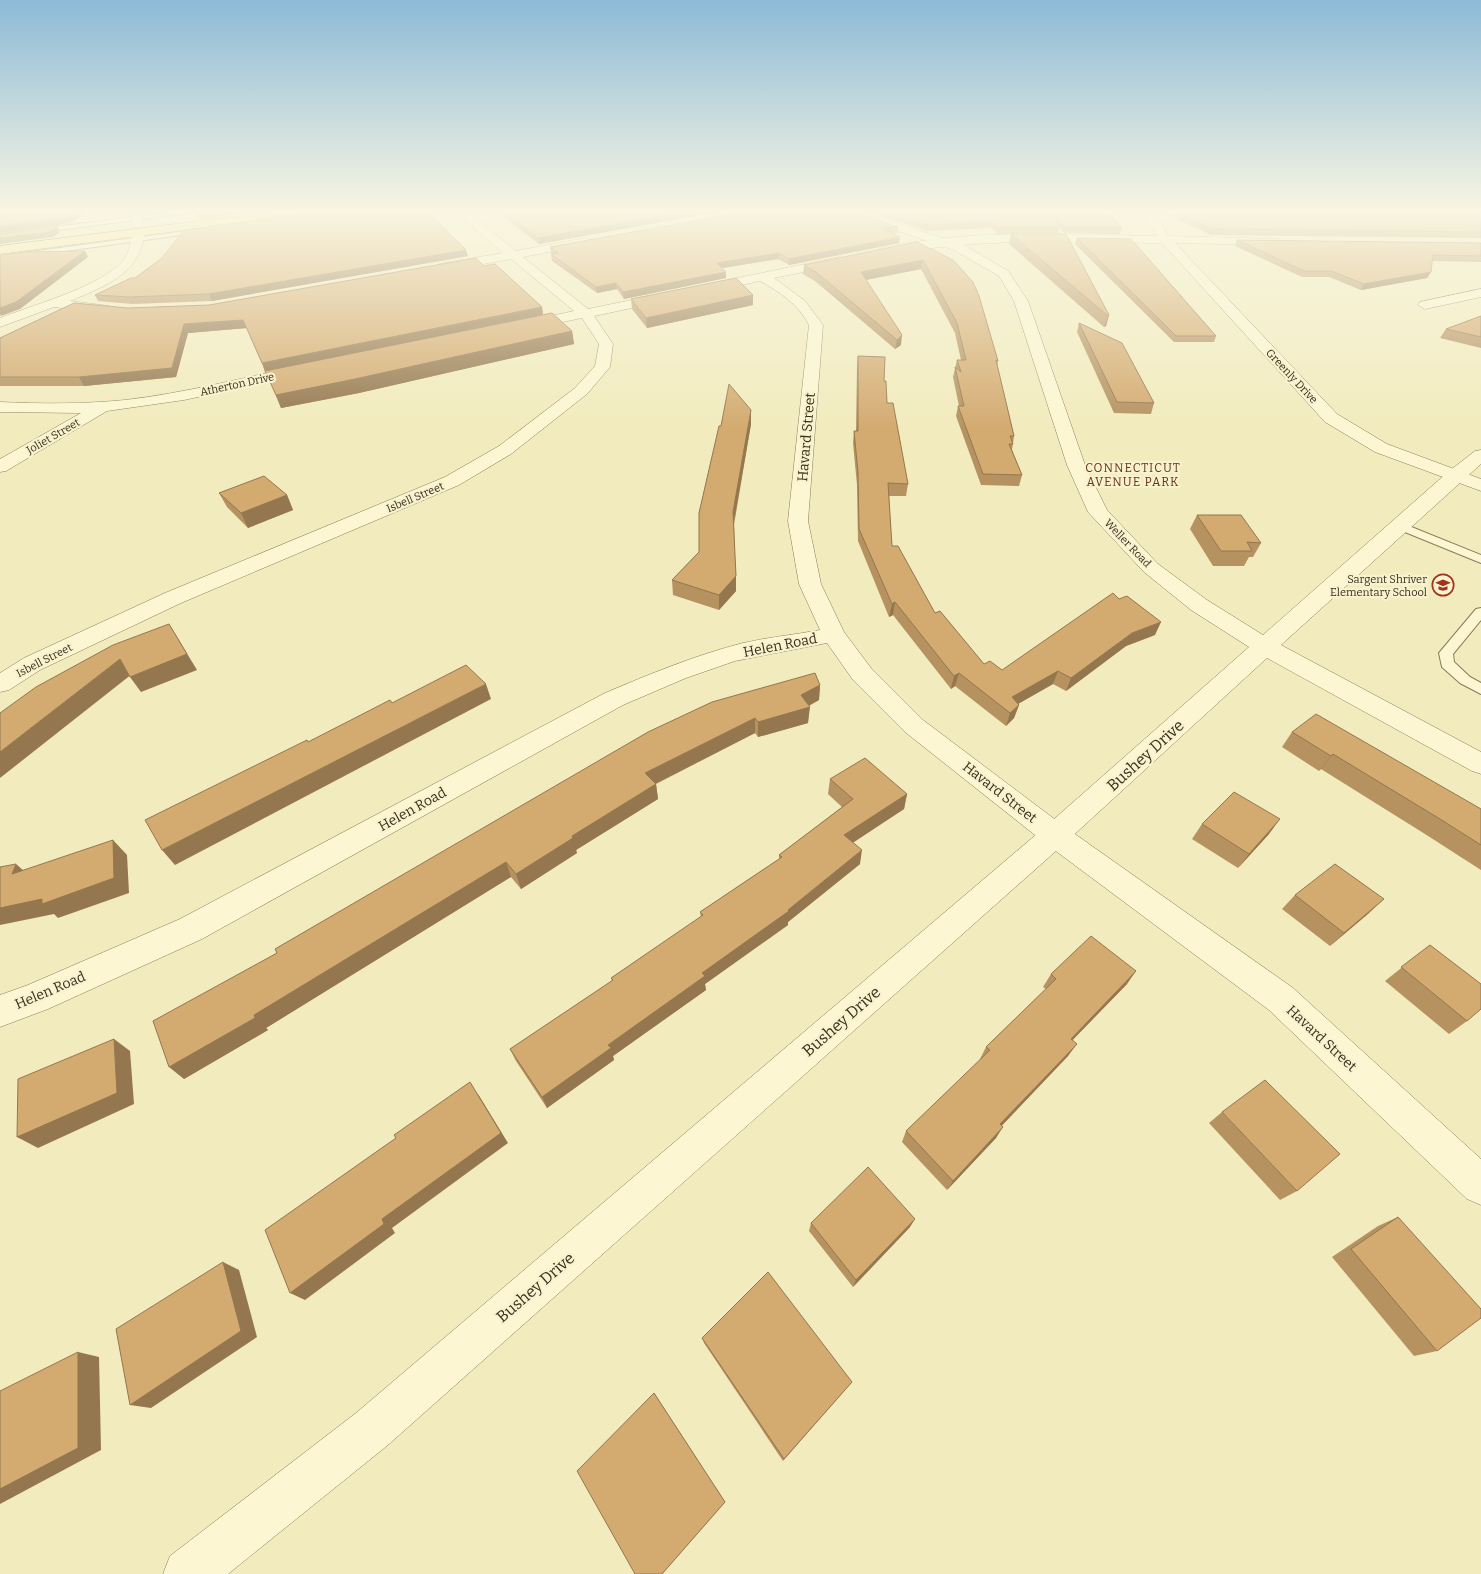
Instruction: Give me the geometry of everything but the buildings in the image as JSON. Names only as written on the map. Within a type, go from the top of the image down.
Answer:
[{"type":"street","points":[[0,323],[98,282]]},
{"type":"street","name":"Isbell Street","points":[[0,684],[32,664],[173,598],[452,481],[505,450],[581,391],[602,367],[606,344],[586,314],[547,282]]},
{"type":"street","points":[[511,329],[736,282]]},
{"type":"street","name":"Havard Street","points":[[770,282],[791,296],[811,313],[816,325],[798,521],[810,584],[833,634],[862,674],[914,726],[1055,835],[1281,1000],[1481,1185]]},
{"type":"street","name":"Weller Road","points":[[1009,282],[1021,302],[1076,465],[1098,512],[1151,568],[1199,605],[1266,647],[1481,764]]},
{"type":"street","name":"Greenly Drive","points":[[1205,282],[1331,418],[1381,448],[1468,480]]},
{"type":"street","points":[[1425,305],[1481,293]]},
{"type":"street","points":[[52,303],[115,310]]},
{"type":"street","name":"Atherton Drive","points":[[0,407],[65,409],[166,399],[318,367]]},
{"type":"street","name":"Joliet Street","points":[[0,467],[106,406]]},
{"type":"street","name":"Bushey Drive","points":[[188,1574],[372,1429],[1055,835],[1399,526],[1468,480],[1481,455]]},
{"type":"street","name":"Helen Road","points":[[0,1011],[36,998],[191,929],[614,699],[682,671],[743,651],[833,634]]},
{"type":"lane","points":[[1399,526],[1481,559]]},
{"type":"lane","points":[[1481,612],[1446,653],[1447,664],[1465,680],[1481,688]]},
{"type":"place","name":"Sargent Shriver Elementary School","points":[[1443,585]]},
{"type":"district","name":"CONNECTICUT AVENUE PARK","points":[[1133,475]]}]
